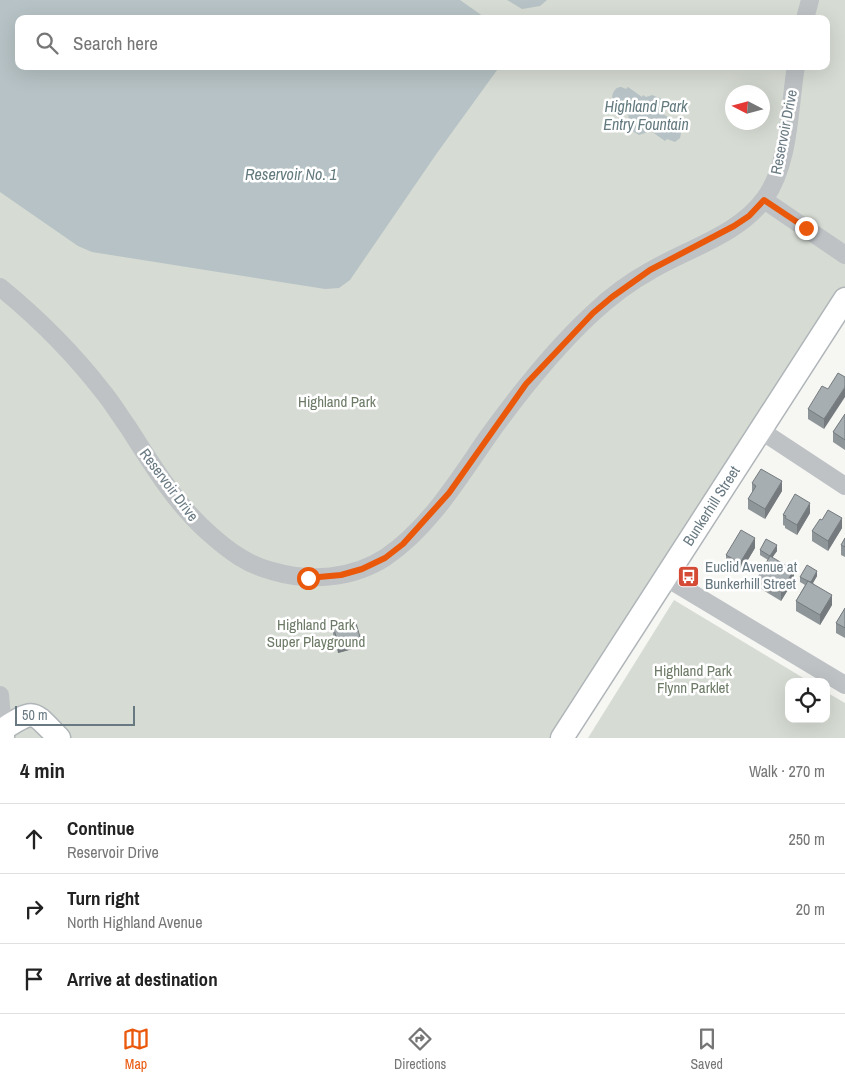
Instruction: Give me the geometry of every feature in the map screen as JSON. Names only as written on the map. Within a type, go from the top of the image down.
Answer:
[{"type":"main road","name":"Bunkerhill Street","points":[[562,738],[845,299]]},
{"type":"main road","points":[[3,734],[26,715],[32,715],[39,718],[59,738]]},
{"type":"street","points":[[806,15],[810,0]]},
{"type":"street","name":"Reservoir Drive","points":[[0,287],[41,324],[75,359],[106,395],[166,486],[193,519],[224,547],[249,563],[269,571],[308,578],[341,575],[362,569],[385,558],[415,532],[449,493],[526,384],[593,313],[650,270],[734,226],[749,216],[764,200],[774,183],[781,164],[795,70]]},
{"type":"street","points":[[764,200],[845,255]]},
{"type":"street","points":[[760,430],[845,486]]},
{"type":"street","points":[[665,577],[845,685]]},
{"type":"street","points":[[0,695],[3,734]]},
{"type":"green space","name":"Highland Park","points":[[0,0],[845,0],[845,299],[562,738],[0,738]]},
{"type":"green space","name":"Highland Park Flynn Parklet","points":[[674,600],[803,678],[785,678],[785,723],[830,723],[830,694],[845,703],[845,738],[588,738]]},
{"type":"water","name":"Reservoir No. 1","points":[[0,0],[460,0],[481,15],[15,15],[15,70],[497,70],[437,153],[350,280],[339,288],[325,289],[92,252],[78,246],[0,192]]},
{"type":"water","points":[[507,0],[547,0],[540,6],[522,9]]},
{"type":"water","name":"Highland Park Entry Fountain","points":[[621,87],[626,89],[628,87],[642,97],[643,95],[646,97],[652,95],[662,99],[665,105],[663,114],[678,124],[677,126],[681,133],[680,138],[675,142],[667,139],[665,141],[651,131],[639,135],[631,130],[629,116],[615,106],[617,103],[612,97],[615,90]]},
{"type":"building","points":[[838,373],[845,377],[845,387],[824,419],[808,409],[822,386],[828,389]]},
{"type":"building","points":[[845,414],[845,440],[833,432]]},
{"type":"building","points":[[761,469],[782,481],[765,509],[748,499],[756,486],[752,483]]},
{"type":"building","points":[[795,494],[810,503],[797,525],[783,515]]},
{"type":"building","points":[[828,510],[842,518],[828,541],[812,531]]},
{"type":"building","points":[[741,530],[755,538],[740,563],[726,555]]},
{"type":"building","points":[[845,538],[845,547],[841,545]]},
{"type":"building","points":[[766,539],[777,545],[770,556],[760,550]]},
{"type":"building","points":[[770,556],[794,570],[781,591],[758,577]]},
{"type":"building","points":[[807,565],[817,571],[811,582],[800,577]]},
{"type":"building","points":[[808,581],[832,595],[820,615],[796,601]]},
{"type":"building","points":[[845,608],[845,628],[836,623]]},
{"type":"building","points":[[355,620],[360,637],[338,643],[333,626]]},
{"type":"place","name":"Euclid Avenue at Bunkerhill Street","points":[[689,576]]},
{"type":"route","points":[[308,578],[341,575],[362,569],[385,558],[403,544],[449,493],[526,384],[593,313],[650,270],[734,226],[749,216],[764,200],[806,228]]},
{"type":"park label","name":"Highland Park Super Playground","points":[[316,634]]}]
